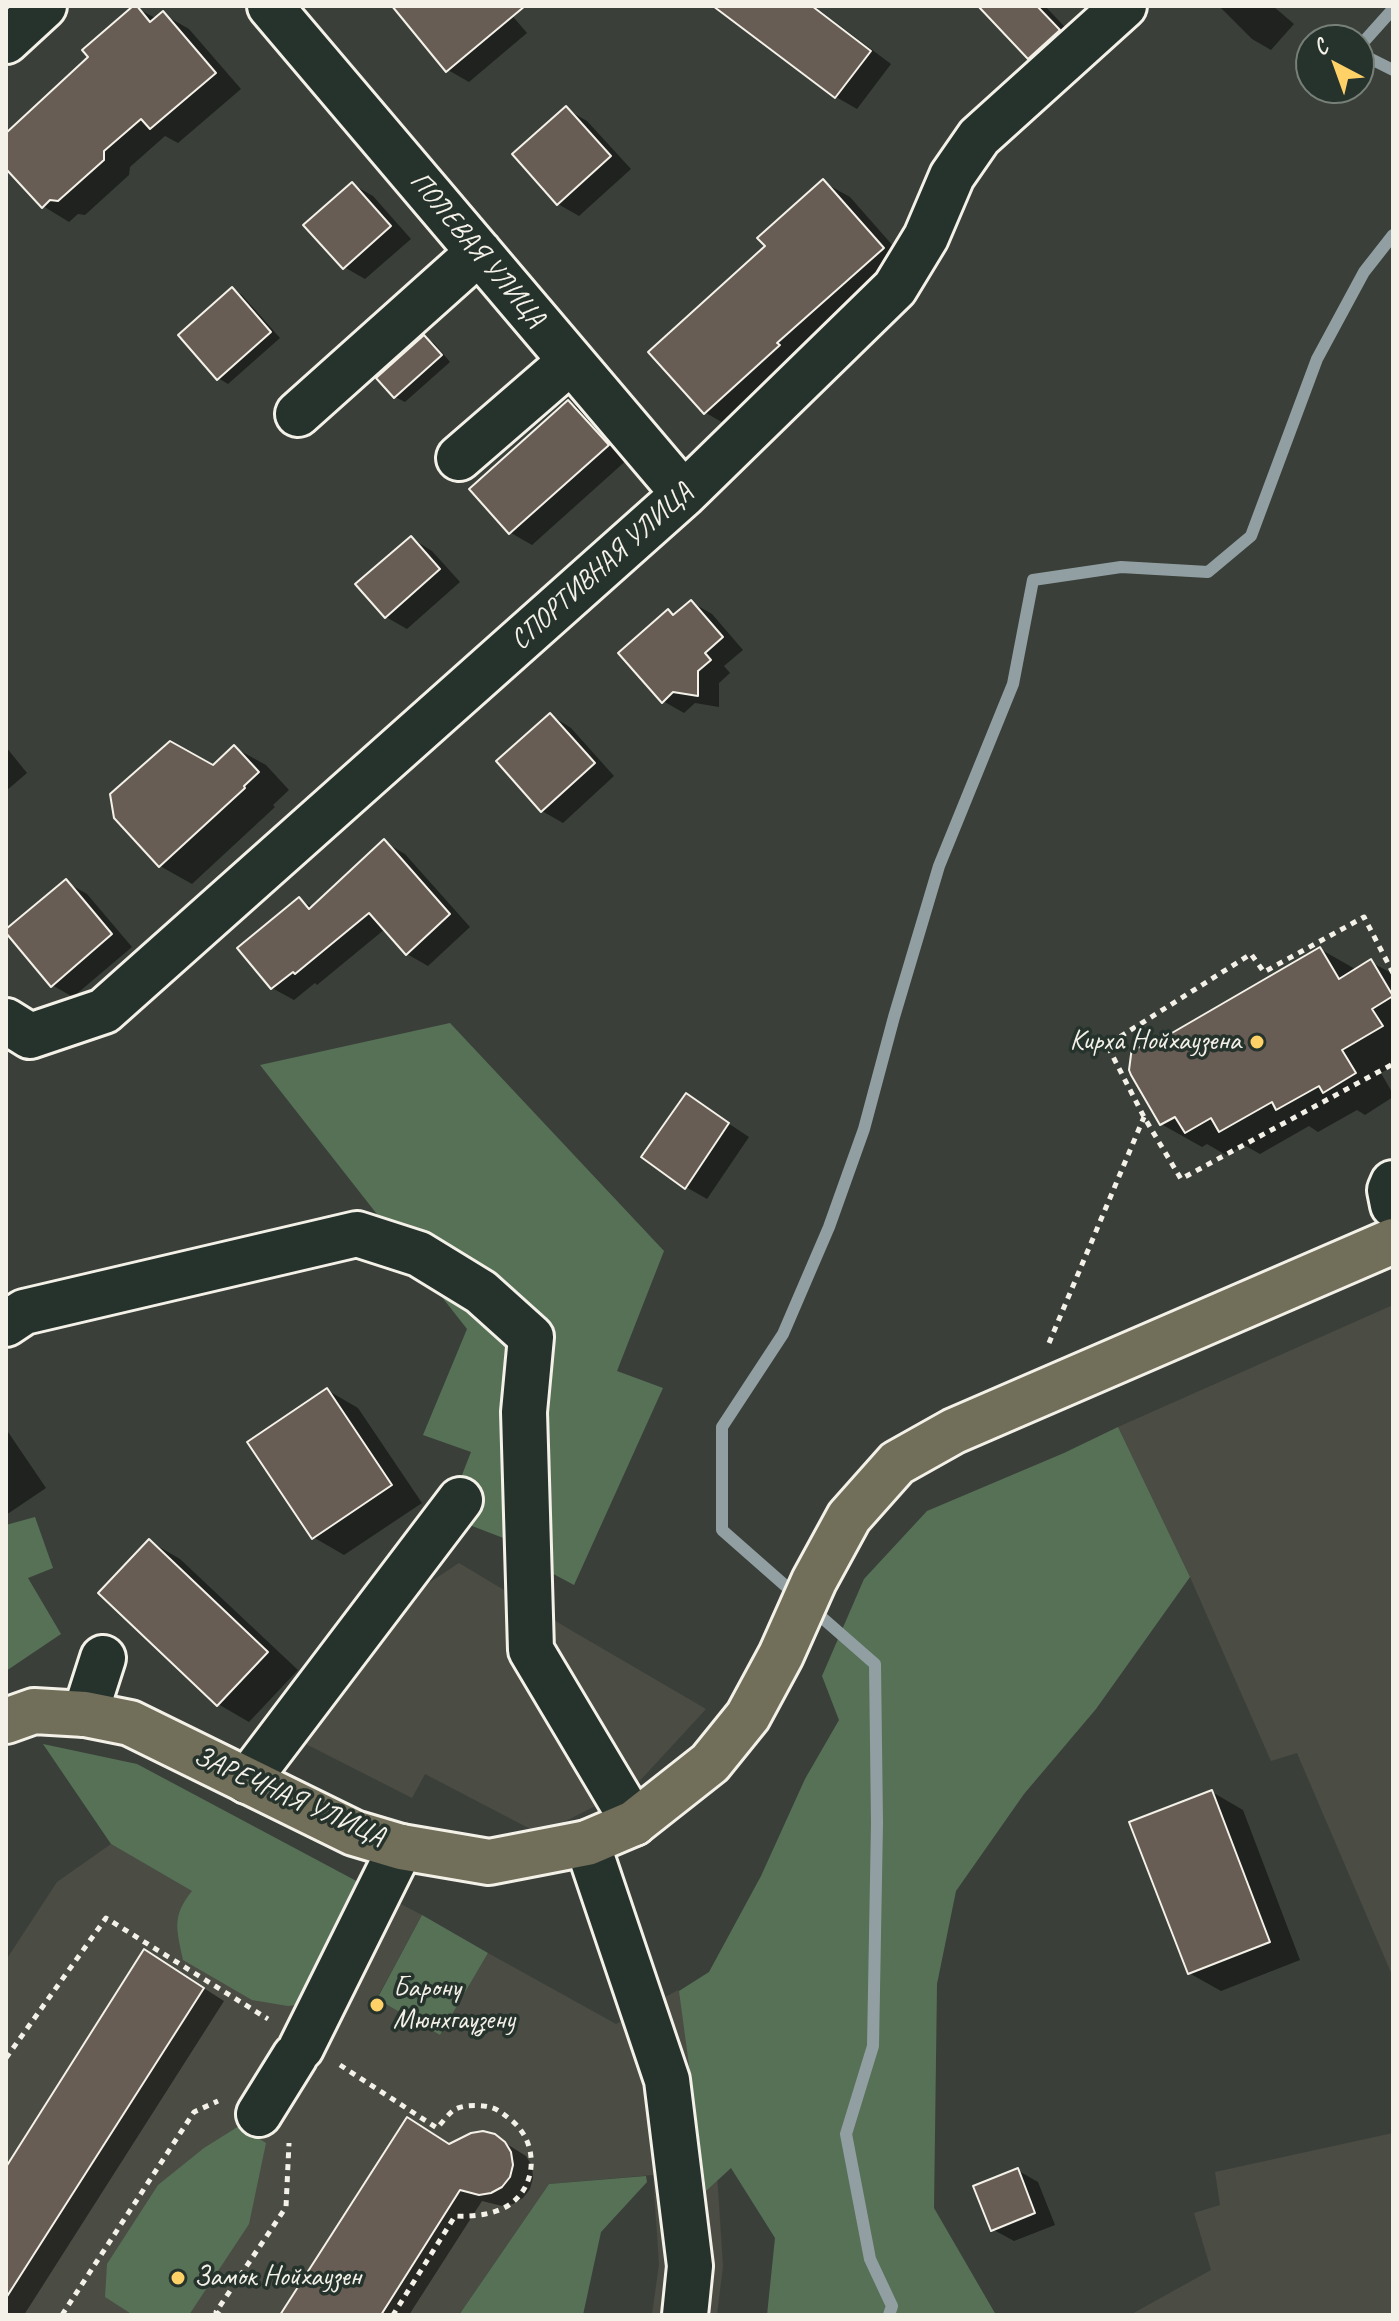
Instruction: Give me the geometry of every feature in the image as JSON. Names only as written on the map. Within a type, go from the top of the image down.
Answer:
[{"type":"main road","name":"ЗАРЕЧНАЯ УЛИЦА","points":[[6,1721],[34,1711],[85,1714],[130,1723],[354,1833],[401,1847],[489,1862],[587,1843],[634,1823],[710,1763],[748,1716],[849,1517],[897,1463],[954,1431],[1393,1241]]},
{"type":"street","points":[[6,41],[44,6]]},
{"type":"street","name":"ПОЛЕВАЯ УЛИЦА","points":[[270,6],[684,494]]},
{"type":"street","name":"СПОРТИВНАЯ УЛИЦА","points":[[6,1021],[30,1036],[104,1011],[684,494],[895,288],[926,237],[952,176],[979,137],[1124,6]]},
{"type":"street","points":[[298,414],[479,252]]},
{"type":"street","points":[[459,458],[571,361]]},
{"type":"street","points":[[1393,1183],[1390,1190],[1393,1205]]},
{"type":"street","points":[[6,1324],[24,1312],[357,1234],[419,1254],[481,1292],[531,1337],[524,1412],[531,1650],[634,1823]]},
{"type":"street","points":[[247,1781],[460,1500]]},
{"type":"street","points":[[85,1714],[103,1658]]},
{"type":"street","points":[[587,1843],[667,2080],[690,2266],[685,2315]]},
{"type":"street","points":[[259,2114],[300,2049],[401,1847]]},
{"type":"path","points":[[1393,973],[1364,917],[1264,972],[1251,954],[1107,1045],[1144,1117],[1181,1179],[1393,1064]]},
{"type":"path","points":[[1048,1346],[1144,1117]]},
{"type":"path","points":[[6,2058],[106,1918],[300,2049],[437,2128],[454,2110],[474,2105],[494,2107],[520,2127],[531,2150],[532,2171],[522,2193],[504,2207],[475,2217],[455,2216],[393,2315]]},
{"type":"path","points":[[62,2315],[194,2112],[229,2095],[290,2133],[286,2207],[216,2312],[220,2315]]},
{"type":"shaded area","points":[[1393,1305],[1393,1977],[1297,1753],[1271,1761],[1190,1577],[1118,1427]]},
{"type":"shaded area","points":[[459,1563],[706,1709],[635,1786],[540,1834],[425,1774],[412,1798],[298,1740],[340,1642]]},
{"type":"shaded area","points":[[111,1844],[319,1964],[362,1884],[422,1915],[377,1998],[440,2035],[488,1953],[616,2024],[678,1990],[709,2052],[723,2266],[717,2315],[652,2315],[659,2264],[653,2175],[549,2184],[459,2315],[6,2315],[6,1960],[57,1882]]},
{"type":"shaded area","points":[[1393,2133],[1393,2315],[1130,2315],[1211,2270],[1194,2213],[1220,2205],[1215,2172]]},
{"type":"green space","points":[[450,1023],[664,1251],[617,1371],[663,1388],[574,1585],[503,1547],[506,1539],[446,1516],[471,1452],[423,1435],[467,1329],[260,1065]]},
{"type":"green space","points":[[1118,1427],[1190,1577],[1096,1709],[1024,1794],[956,1891],[937,1984],[934,2208],[996,2315],[767,2315],[775,2238],[731,2168],[706,2191],[679,1991],[709,1972],[761,1876],[805,1779],[839,1720],[822,1676],[864,1579],[927,1511]]},
{"type":"green space","points":[[35,1517],[53,1568],[28,1578],[61,1634],[6,1671],[6,1525]]},
{"type":"green space","points":[[43,1744],[137,1764],[362,1884],[319,2002],[288,2006],[252,2000],[183,1960],[178,1916],[192,1891],[111,1844]]},
{"type":"green space","points":[[422,1915],[488,1953],[440,2035],[377,1999]]},
{"type":"green space","points":[[239,2126],[266,2143],[249,2224],[189,2315],[133,2315],[105,2297],[107,2264],[158,2185],[204,2148]]},
{"type":"green space","points":[[646,2176],[647,2182],[601,2232],[583,2315],[459,2315],[549,2184]]},
{"type":"building","points":[[133,6],[137,6],[150,22],[163,11],[216,73],[150,129],[141,119],[104,151],[104,160],[58,201],[50,200],[42,208],[6,169],[6,133],[88,57],[82,50]]},
{"type":"building","points":[[392,6],[525,6],[446,72]]},
{"type":"building","points":[[713,6],[812,6],[871,51],[835,98]]},
{"type":"building","points":[[978,6],[1037,6],[1060,30],[1028,59]]},
{"type":"building","points":[[566,106],[611,156],[557,205],[512,154]]},
{"type":"building","points":[[823,179],[884,248],[777,343],[780,345],[704,414],[648,352],[765,246],[757,238]]},
{"type":"building","points":[[352,182],[391,226],[343,269],[303,225]]},
{"type":"building","points":[[232,287],[271,332],[217,380],[178,335]]},
{"type":"building","points":[[424,335],[442,355],[394,398],[376,378]]},
{"type":"building","points":[[568,400],[609,445],[509,534],[469,489]]},
{"type":"building","points":[[411,536],[440,569],[385,618],[355,584]]},
{"type":"building","points":[[691,600],[723,637],[705,653],[711,660],[698,671],[698,696],[673,692],[662,703],[618,653],[668,609],[673,615]]},
{"type":"building","points":[[550,713],[595,763],[541,812],[496,761]]},
{"type":"building","points":[[170,741],[213,765],[234,745],[259,772],[159,867],[114,818],[110,794]]},
{"type":"building","points":[[384,839],[450,914],[406,955],[369,913],[295,974],[293,972],[271,989],[237,948],[299,897],[309,909]]},
{"type":"building","points":[[66,879],[112,934],[51,987],[6,933],[6,929]]},
{"type":"building","name":"Кирха Нойхаузена","points":[[1320,947],[1339,979],[1371,959],[1393,996],[1372,1009],[1383,1026],[1342,1050],[1356,1073],[1323,1093],[1319,1086],[1276,1110],[1272,1102],[1219,1132],[1211,1118],[1185,1133],[1175,1117],[1160,1125],[1129,1070],[1132,1047],[1172,1049],[1165,1037]]},
{"type":"building","points":[[686,1093],[729,1123],[685,1189],[641,1157]]},
{"type":"building","points":[[327,1388],[392,1485],[312,1539],[247,1442]]},
{"type":"building","points":[[149,1539],[268,1652],[217,1706],[98,1593]]},
{"type":"building","points":[[1212,1790],[1270,1942],[1188,1974],[1129,1822]]},
{"type":"building","points":[[144,1949],[204,1988],[6,2298],[6,2167]]},
{"type":"building","points":[[407,2117],[449,2144],[471,2133],[483,2131],[495,2134],[511,2152],[513,2165],[510,2177],[502,2187],[491,2193],[479,2195],[460,2190],[381,2315],[280,2315]]},
{"type":"building","points":[[1018,2168],[1035,2213],[991,2231],[973,2186]]},
{"type":"waterway","points":[[1375,29],[1393,9]]},
{"type":"waterway","points":[[1375,61],[1393,70]]},
{"type":"waterway","points":[[797,1596],[722,1530],[722,1427],[783,1334],[829,1227],[864,1129],[939,866],[1013,684],[1033,580],[1121,567],[1208,572],[1251,536],[1317,359],[1364,272],[1393,235]]},
{"type":"waterway","points":[[811,1608],[875,1664],[877,1823],[873,2046],[846,2134],[870,2259],[892,2306],[889,2315]]},
{"type":"place","name":"Кирха Нойхаузена","points":[[1257,1042]]},
{"type":"place","name":"Барону Мюнхгаузену","points":[[377,2005]]},
{"type":"place","name":"Замок Нойхаузен","points":[[178,2278]]}]
